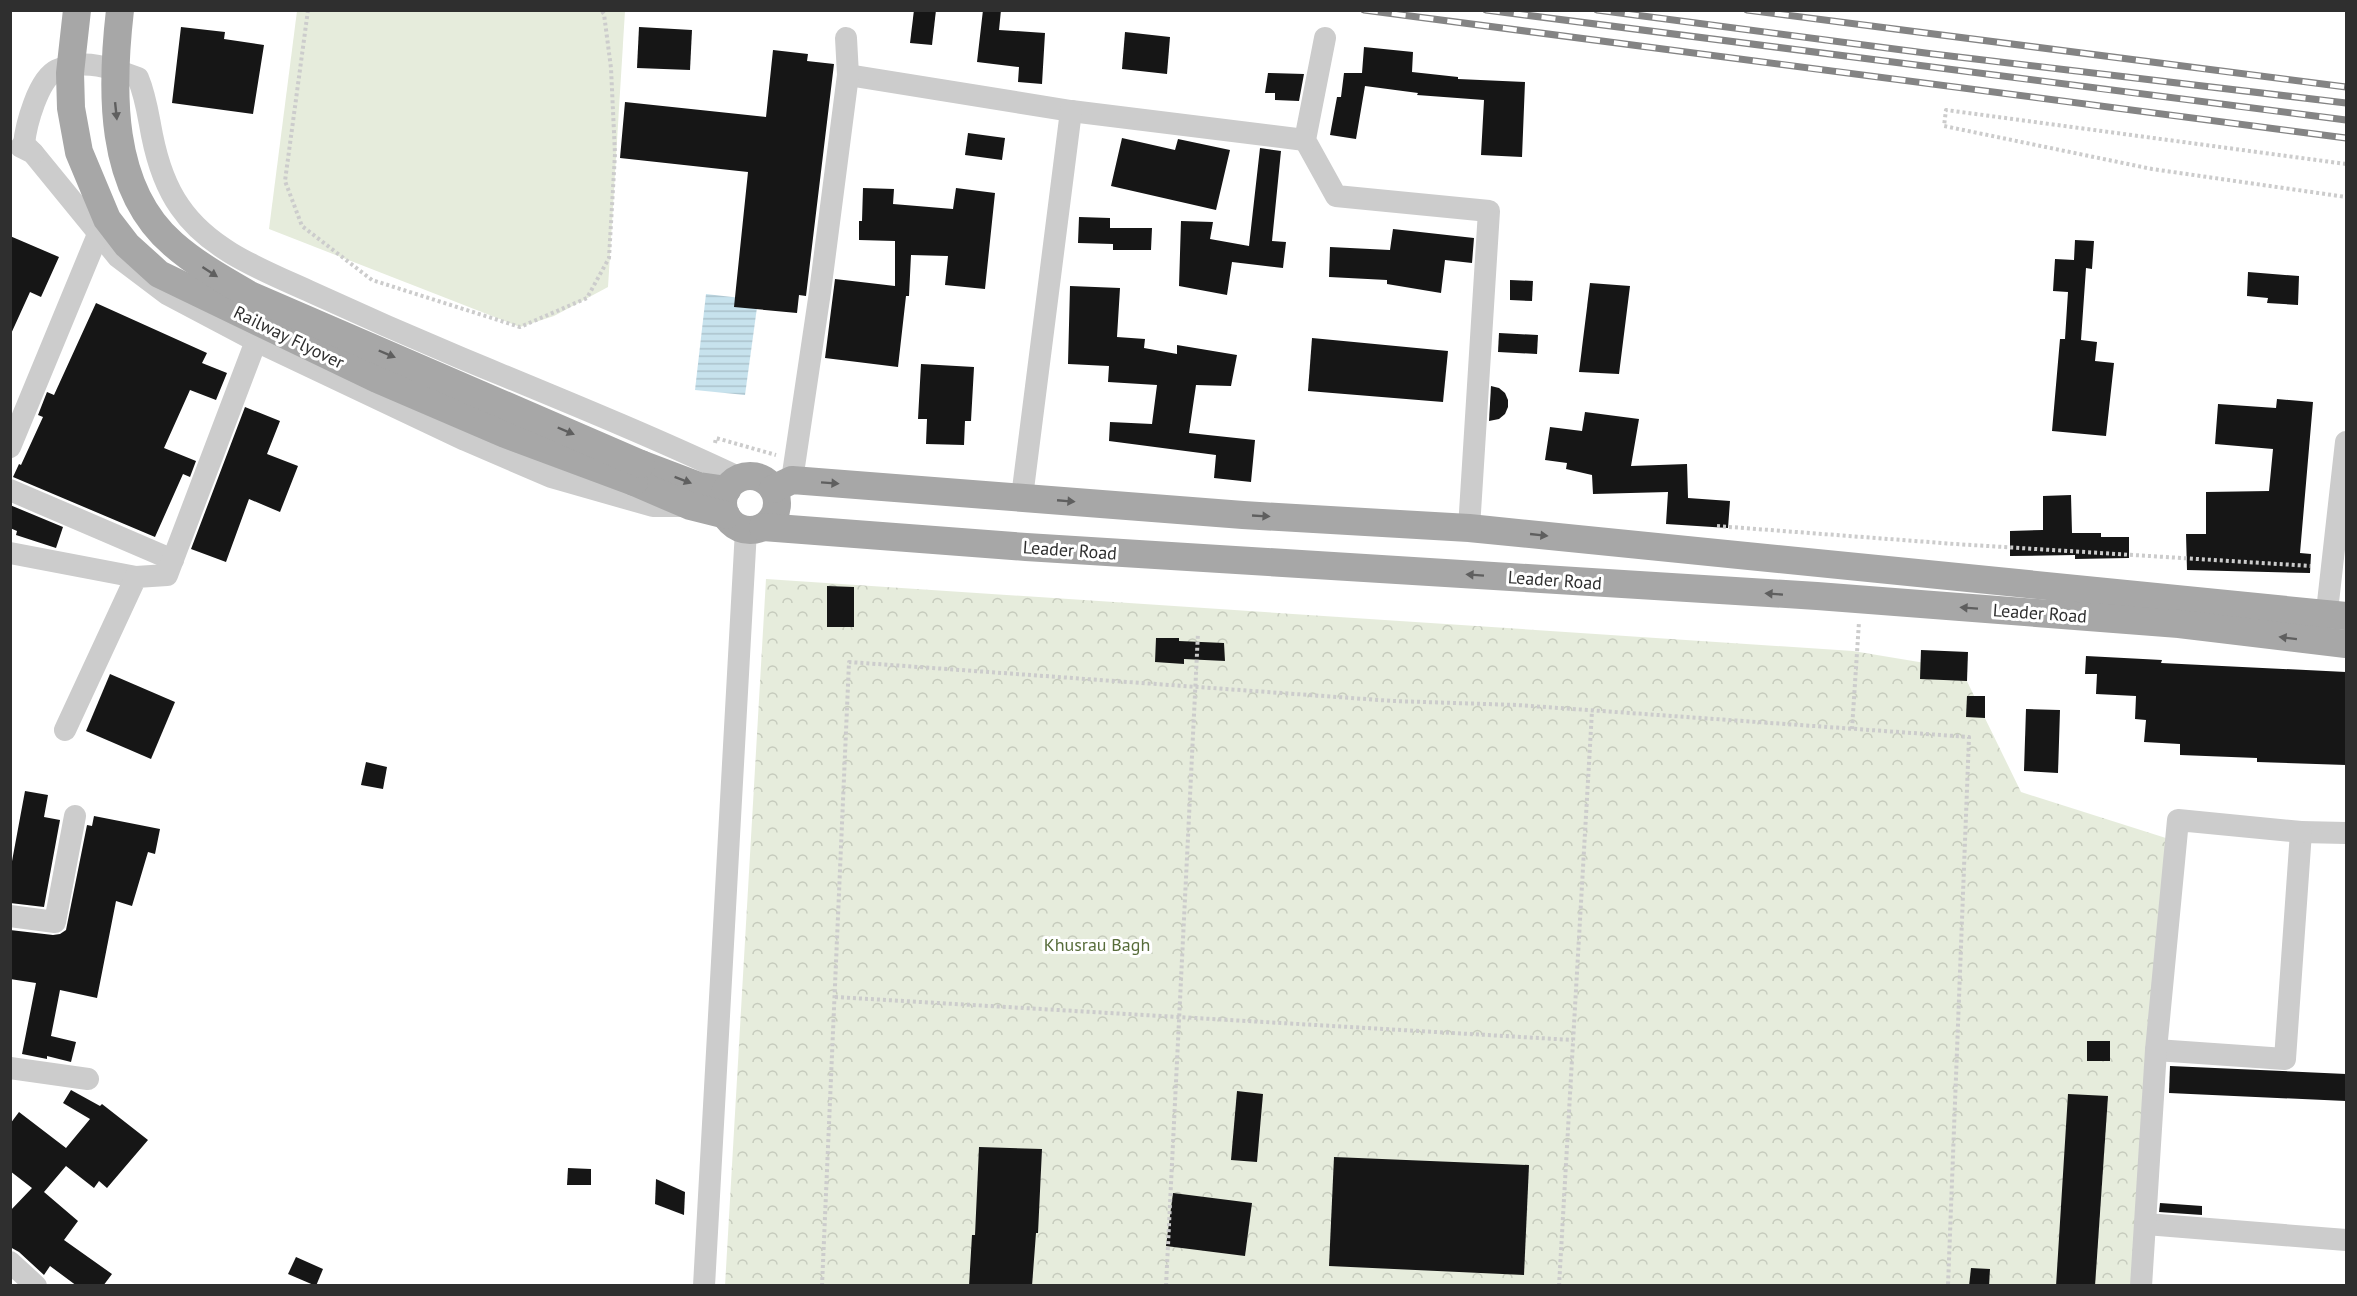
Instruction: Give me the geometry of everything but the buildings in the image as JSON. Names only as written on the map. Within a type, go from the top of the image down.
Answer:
[{"type":"main road","name":"Railway Flyover","points":[[77,10],[70,85],[71,108],[79,152],[107,219],[127,245],[159,274],[377,379],[506,434],[637,472],[699,486],[740,508]]},
{"type":"main road","name":"Railway Flyover","points":[[120,10],[115,52],[115,104],[121,146],[138,196],[147,213],[172,243],[208,271],[250,296],[637,472],[690,506],[740,508]]},
{"type":"main road","name":"Leader Road","points":[[2335,643],[2179,624],[1860,600],[1026,547],[740,508],[759,478],[783,485],[1022,497],[1243,515],[1469,528],[2337,615]]},
{"type":"main road","points":[[740,508],[770,522],[783,485]]},
{"type":"street","points":[[783,485],[820,292],[848,75],[846,38]]},
{"type":"street","points":[[1325,38],[1305,140],[1336,196],[1489,211],[1469,528]]},
{"type":"street","points":[[690,506],[653,506],[551,477],[465,440],[256,341],[167,294],[118,257],[24,144],[26,122],[41,88],[55,70],[85,64],[113,68],[138,78],[146,96],[152,136],[165,180],[180,207],[203,233],[229,252],[370,320],[629,428],[740,508],[704,1286]]},
{"type":"street","points":[[848,75],[1071,111],[1305,140]]},
{"type":"street","points":[[1022,497],[1071,111]]},
{"type":"street","points":[[10,142],[33,153]]},
{"type":"street","points":[[10,447],[99,232]]},
{"type":"street","points":[[10,553],[136,577],[167,575],[256,341]]},
{"type":"street","points":[[2335,643],[2346,441]]},
{"type":"street","points":[[10,490],[173,560]]},
{"type":"street","points":[[64,730],[136,577]]},
{"type":"street","points":[[10,916],[55,922],[75,816]]},
{"type":"street","points":[[2141,1286],[2157,1050],[2178,819],[2301,832],[2346,833]]},
{"type":"street","points":[[2157,1050],[2285,1059],[2301,832]]},
{"type":"street","points":[[10,1068],[88,1079]]},
{"type":"street","points":[[2146,1224],[2346,1240]]},
{"type":"street","points":[[10,1262],[36,1286]]},
{"type":"path","points":[[308,10],[285,181],[302,225],[372,280],[520,327],[587,298],[609,258],[615,154],[611,68],[604,14],[601,10]]},
{"type":"path","points":[[2346,164],[1946,110],[1944,126],[2152,169],[2346,198]]},
{"type":"path","points":[[1852,729],[1860,600]]},
{"type":"path","points":[[1166,1286],[1198,633]]},
{"type":"path","points":[[822,1286],[849,662],[1969,737],[1948,1286]]},
{"type":"path","points":[[1559,1285],[1592,711]]},
{"type":"path","points":[[835,997],[1573,1040]]},
{"type":"path","points":[[1522,1286],[1578,1286]]},
{"type":"green space","points":[[297,11],[625,11],[608,287],[554,316],[520,327],[269,229]]},
{"type":"green space","name":"Khusrau Bagh","points":[[766,579],[1853,651],[1961,669],[2021,792],[2169,839],[2134,1285],[725,1286]]},
{"type":"water","points":[[706,294],[758,300],[745,395],[695,390]]},
{"type":"railway","points":[[1364,10],[2346,138]]},
{"type":"railway","points":[[1486,10],[2346,120]]},
{"type":"railway","points":[[1597,10],[1933,54],[2346,103]]},
{"type":"railway","points":[[1747,10],[2346,87]]}]
